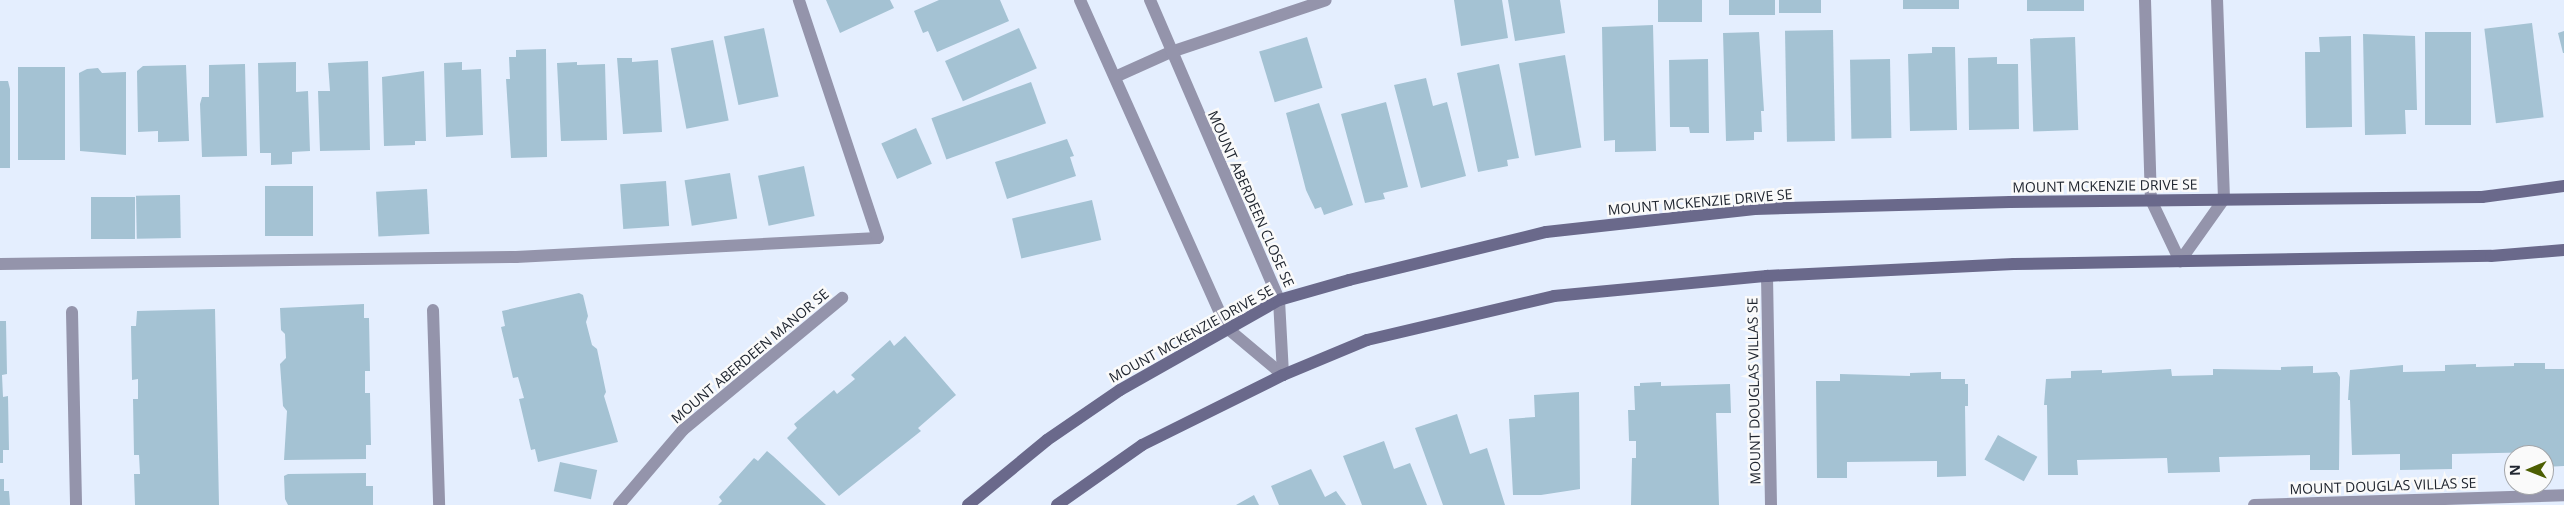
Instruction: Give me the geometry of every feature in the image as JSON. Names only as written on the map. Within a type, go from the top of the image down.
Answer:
[{"type":"street","points":[[0,264],[516,257],[878,238],[799,0]]},
{"type":"street","points":[[1080,0],[1227,328],[1283,376]]},
{"type":"street","name":"MOUNT ABERDEEN CLOSE SE","points":[[1150,0],[1279,300],[1283,376]]},
{"type":"street","points":[[1115,77],[1171,52],[1326,0]]},
{"type":"street","points":[[2145,0],[2151,200],[2180,261]]},
{"type":"street","points":[[2180,261],[2224,199],[2217,0]]},
{"type":"street","name":"MOUNT MCKENZIE DRIVE SE","points":[[968,505],[1047,440],[1120,390],[1279,300],[1349,280],[1555,231],[1755,209],[2151,200],[2482,197],[2564,186]]},
{"type":"street","points":[[1057,505],[1142,445],[1283,376],[1366,340],[1554,296],[1767,276],[2014,264],[2491,256],[2564,250]]},
{"type":"street","name":"MOUNT DOUGLAS VILLAS SE","points":[[1767,276],[1771,505]]},
{"type":"street","name":"MOUNT ABERDEEN MANOR SE","points":[[620,505],[683,430],[842,298]]},
{"type":"street","points":[[433,310],[439,505]]},
{"type":"street","points":[[72,312],[76,505]]},
{"type":"street","name":"MOUNT DOUGLAS VILLAS SE","points":[[2254,505],[2513,501],[2564,495]]},
{"type":"building","points":[[826,0],[890,0],[894,8],[840,33]]},
{"type":"building","points":[[939,0],[1000,0],[1009,21],[937,52],[928,31],[923,33],[914,11]]},
{"type":"building","points":[[1454,0],[1502,0],[1508,38],[1461,46]]},
{"type":"building","points":[[1508,0],[1560,0],[1565,33],[1515,41]]},
{"type":"building","points":[[1658,0],[1702,0],[1702,22],[1658,22]]},
{"type":"building","points":[[1729,0],[1775,0],[1775,15],[1729,15]]},
{"type":"building","points":[[1779,0],[1821,0],[1821,13],[1779,13]]},
{"type":"building","points":[[1903,0],[1959,0],[1959,9],[1903,9]]},
{"type":"building","points":[[2027,0],[2084,0],[2084,11],[2027,11]]},
{"type":"building","points":[[2532,23],[2544,117],[2496,123],[2484,29]]},
{"type":"building","points":[[1653,25],[1656,151],[1615,152],[1615,140],[1604,141],[1602,27]]},
{"type":"building","points":[[764,28],[779,96],[738,105],[724,37]]},
{"type":"building","points":[[1019,28],[1037,68],[963,101],[945,61]]},
{"type":"building","points":[[1833,30],[1835,141],[1787,142],[1785,31]]},
{"type":"building","points":[[2564,31],[2564,53],[2563,53],[2558,33]]},
{"type":"building","points":[[1759,32],[1764,111],[1761,111],[1762,132],[1754,132],[1754,140],[1726,141],[1723,33]]},
{"type":"building","points":[[2425,32],[2471,32],[2471,125],[2425,125]]},
{"type":"building","points":[[2363,34],[2415,36],[2417,110],[2405,110],[2406,134],[2365,135]]},
{"type":"building","points":[[2351,36],[2352,127],[2306,128],[2305,52],[2320,52],[2319,37]]},
{"type":"building","points":[[1307,37],[1322,88],[1275,102],[1259,52]]},
{"type":"building","points":[[2075,37],[2078,130],[2033,132],[2030,39]]},
{"type":"building","points":[[713,40],[729,120],[686,129],[671,48]]},
{"type":"building","points":[[1932,47],[1955,47],[1957,130],[1910,131],[1908,54],[1932,53]]},
{"type":"building","points":[[546,49],[547,157],[511,158],[506,79],[510,79],[509,57],[516,57],[516,50]]},
{"type":"building","points":[[1565,55],[1581,148],[1535,156],[1519,63]]},
{"type":"building","points":[[1997,57],[1997,64],[2018,64],[2019,129],[1969,130],[1968,58]]},
{"type":"building","points":[[617,58],[632,58],[632,62],[658,60],[662,132],[623,134]]},
{"type":"building","points":[[1708,59],[1709,133],[1690,133],[1689,127],[1670,127],[1669,60]]},
{"type":"building","points":[[1890,59],[1891,138],[1851,139],[1850,60]]},
{"type":"building","points":[[368,61],[370,150],[320,151],[318,91],[330,91],[328,63]]},
{"type":"building","points":[[296,62],[296,92],[308,91],[310,151],[292,152],[292,164],[271,165],[271,153],[260,153],[258,63]]},
{"type":"building","points":[[462,62],[462,70],[481,69],[483,135],[446,137],[444,63]]},
{"type":"building","points":[[577,62],[577,65],[605,64],[607,140],[561,141],[557,63]]},
{"type":"building","points":[[245,64],[247,156],[202,157],[200,104],[202,97],[209,97],[209,65]]},
{"type":"building","points":[[1499,64],[1519,158],[1507,160],[1508,166],[1478,172],[1457,73]]},
{"type":"building","points":[[186,65],[189,141],[158,142],[158,131],[138,132],[137,71],[143,66]]},
{"type":"building","points":[[18,67],[65,67],[65,160],[18,160]]},
{"type":"building","points":[[98,68],[102,73],[126,72],[126,155],[80,151],[79,73],[87,69]]},
{"type":"building","points":[[424,71],[426,141],[415,141],[415,145],[384,146],[382,77]]},
{"type":"building","points":[[1426,78],[1433,106],[1447,102],[1466,176],[1421,188],[1394,85]]},
{"type":"building","points":[[0,81],[8,81],[10,89],[10,168],[0,168]]},
{"type":"building","points":[[1031,82],[1046,123],[946,160],[931,118]]},
{"type":"building","points":[[1386,102],[1408,187],[1383,193],[1385,199],[1365,203],[1341,114]]},
{"type":"building","points":[[1319,103],[1353,205],[1324,215],[1321,207],[1315,209],[1306,190],[1286,113]]},
{"type":"building","points":[[916,128],[932,164],[897,179],[881,143]]},
{"type":"building","points":[[1067,139],[1074,156],[1070,157],[1076,176],[1007,199],[995,162]]},
{"type":"building","points":[[804,166],[815,216],[769,226],[758,176]]},
{"type":"building","points":[[730,173],[737,218],[692,226],[685,180]]},
{"type":"building","points":[[666,181],[669,226],[623,229],[620,184]]},
{"type":"building","points":[[265,186],[313,186],[313,236],[265,236]]},
{"type":"building","points":[[427,189],[429,234],[378,237],[376,192]]},
{"type":"building","points":[[180,195],[181,238],[137,239],[136,196]]},
{"type":"building","points":[[91,197],[135,197],[135,239],[91,239]]},
{"type":"building","points":[[1092,200],[1101,240],[1021,258],[1012,218]]},
{"type":"building","points":[[579,293],[583,295],[588,316],[586,322],[592,345],[597,349],[606,392],[604,396],[618,442],[538,462],[535,449],[531,450],[519,399],[524,398],[518,377],[513,378],[501,327],[505,326],[502,311]]},
{"type":"building","points":[[364,304],[364,318],[369,318],[370,371],[365,371],[365,393],[370,393],[371,445],[366,445],[366,459],[284,460],[287,411],[283,406],[280,364],[286,358],[285,334],[281,330],[280,308]]},
{"type":"building","points":[[215,309],[219,505],[135,505],[134,474],[140,474],[139,455],[134,455],[133,399],[138,399],[138,379],[132,380],[131,326],[136,326],[137,311]]},
{"type":"building","points":[[0,321],[6,321],[7,374],[2,375],[3,397],[8,396],[9,450],[3,450],[3,463],[0,463]]},
{"type":"building","points":[[905,336],[956,395],[918,428],[921,431],[839,496],[787,438],[797,428],[794,424],[834,390],[837,394],[855,379],[851,375],[890,340],[894,346]]},
{"type":"building","points":[[2514,363],[2545,363],[2545,369],[2564,369],[2564,466],[2554,466],[2554,445],[2504,445],[2504,453],[2452,454],[2452,469],[2400,470],[2400,454],[2352,455],[2350,400],[2348,400],[2350,370],[2403,365],[2403,372],[2445,371],[2445,365],[2476,364],[2476,367],[2514,366]]},
{"type":"building","points":[[2313,366],[2313,373],[2337,372],[2340,377],[2339,470],[2310,470],[2310,455],[2219,457],[2220,472],[2168,473],[2167,458],[2077,460],[2078,475],[2048,475],[2047,405],[2044,405],[2046,379],[2071,378],[2071,371],[2102,370],[2102,373],[2171,369],[2172,376],[2213,375],[2213,369],[2281,370],[2281,367]]},
{"type":"building","points":[[1941,372],[1941,379],[1965,379],[1965,384],[1968,384],[1968,406],[1965,406],[1966,476],[1937,477],[1937,461],[1847,462],[1847,478],[1817,478],[1816,381],[1840,381],[1840,374],[1910,376],[1910,373]]},
{"type":"building","points":[[1661,382],[1661,386],[1730,384],[1731,413],[1716,413],[1719,505],[1631,505],[1632,458],[1636,458],[1636,441],[1629,441],[1628,410],[1635,410],[1634,386],[1640,386],[1640,383]]},
{"type":"building","points":[[1579,392],[1580,489],[1541,495],[1513,495],[1509,419],[1535,417],[1534,395]]},
{"type":"building","points":[[1457,414],[1470,454],[1487,448],[1505,505],[1443,505],[1415,428]]},
{"type":"building","points":[[1998,435],[2037,457],[2024,481],[1984,459]]},
{"type":"building","points":[[1384,441],[1394,469],[1410,463],[1427,505],[1362,505],[1343,456]]},
{"type":"building","points":[[767,451],[826,505],[718,505],[722,501],[719,497],[754,458],[758,461]]},
{"type":"building","points":[[560,462],[597,470],[591,499],[554,491]]},
{"type":"building","points":[[1311,469],[1325,497],[1336,491],[1346,505],[1279,505],[1271,486]]},
{"type":"building","points":[[366,473],[366,486],[373,486],[373,505],[288,505],[285,499],[284,476],[288,474]]},
{"type":"building","points":[[0,479],[4,479],[4,491],[9,491],[10,505],[0,505]]},
{"type":"building","points":[[1254,495],[1259,505],[1236,505]]}]
